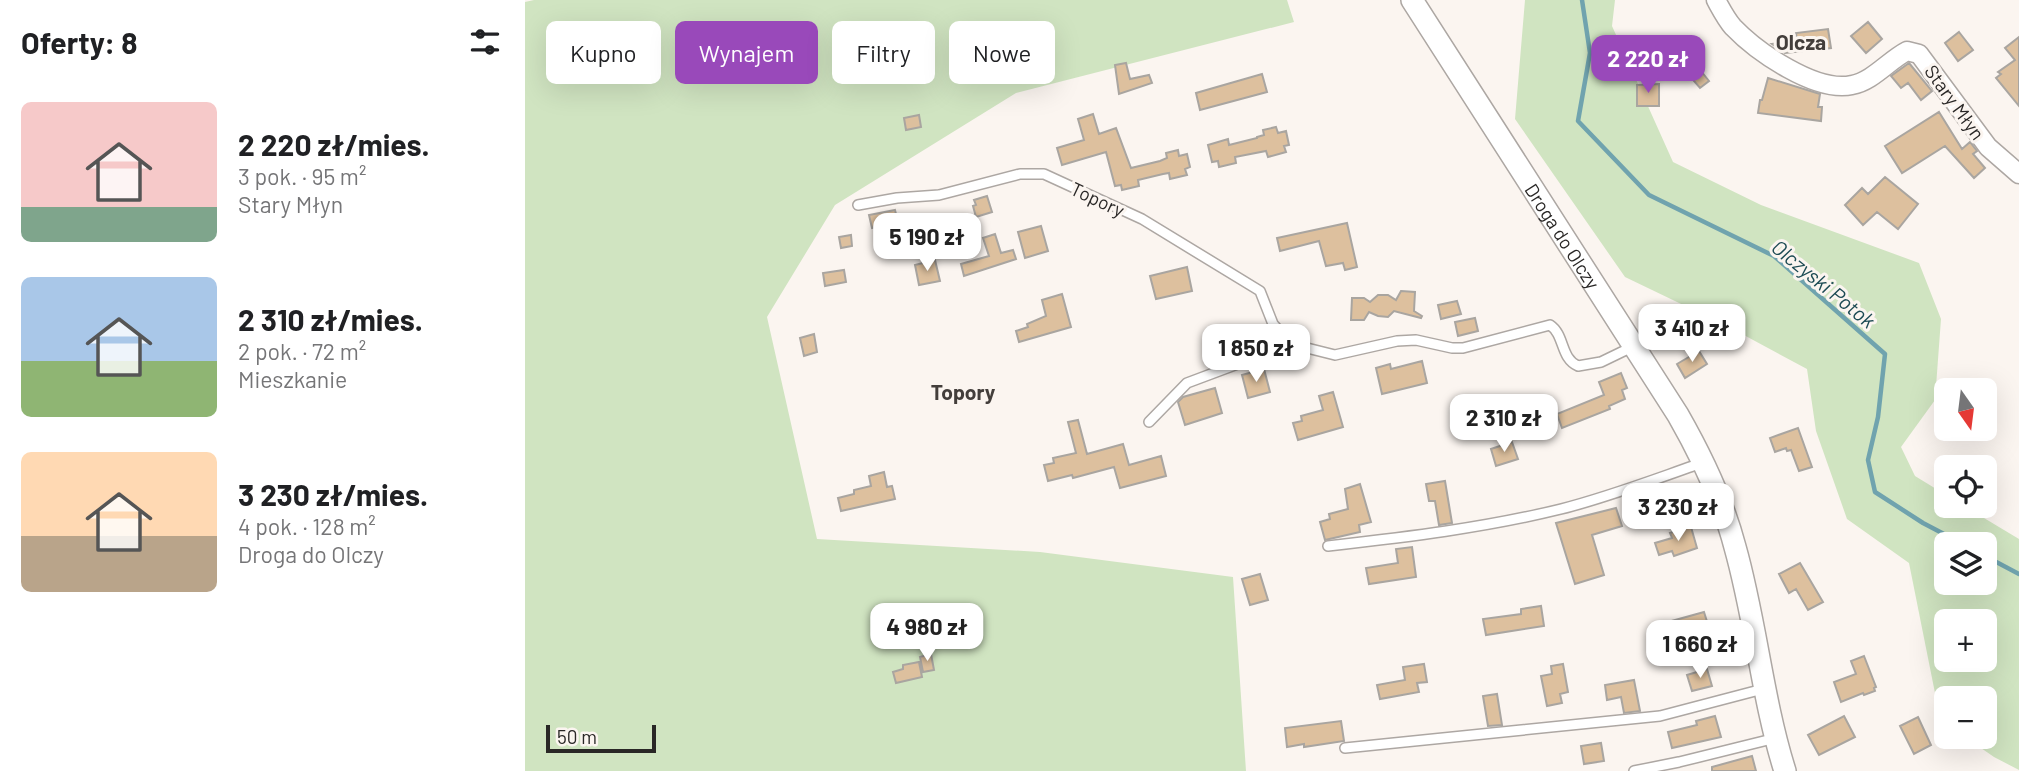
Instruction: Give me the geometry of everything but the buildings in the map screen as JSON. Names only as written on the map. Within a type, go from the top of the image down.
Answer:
[{"type":"street","name":"Droga do Olczy","points":[[1412,0],[1678,415],[1703,461],[1735,546],[1785,771]]},
{"type":"street","name":"Stary Młyn","points":[[1716,0],[1733,27],[1750,42],[1800,75],[1830,84],[1854,85],[1907,51],[1919,54],[1982,139],[2019,174]]},
{"type":"lane","name":"Topory","points":[[858,205],[897,198],[939,195],[1020,174],[1044,174],[1163,230],[1261,290],[1273,324],[1291,344]]},
{"type":"lane","points":[[1149,422],[1187,383],[1291,344],[1335,355],[1397,341],[1416,340],[1463,348],[1550,325],[1558,333],[1568,359],[1578,366],[1601,362],[1634,346]]},
{"type":"lane","points":[[1328,546],[1449,532],[1509,521],[1576,505],[1703,461]]},
{"type":"lane","points":[[1345,748],[1660,716],[1765,689]]},
{"type":"lane","points":[[1634,771],[1776,738]]},
{"type":"green space","points":[[1287,0],[1294,22],[1055,83],[1055,21],[949,21],[949,84],[1051,84],[1016,93],[835,205],[767,317],[817,539],[1040,552],[1233,577],[1246,771],[525,771],[525,2]]},
{"type":"green space","points":[[1525,0],[1615,0],[1612,26],[1673,162],[1761,205],[1919,263],[1941,319],[1937,378],[1934,378],[1934,401],[1901,447],[1915,476],[1934,488],[1934,518],[1984,518],[2019,539],[2019,770],[1982,749],[1997,749],[1997,686],[1934,688],[1909,563],[1847,519],[1816,431],[1807,369],[1729,327],[1625,277],[1515,119]]},
{"type":"waterway","name":"Olczyski Potok","points":[[1582,0],[1590,53],[1578,121],[1649,195],[1774,256],[1885,354],[1878,417],[1868,460],[1875,492],[1940,532]]},
{"type":"waterway","name":"Olczyski Potok","points":[[1997,562],[2019,574]]},
{"type":"district","name":"Olcza","points":[[1801,41]]},
{"type":"district","name":"Topory","points":[[963,391]]}]
